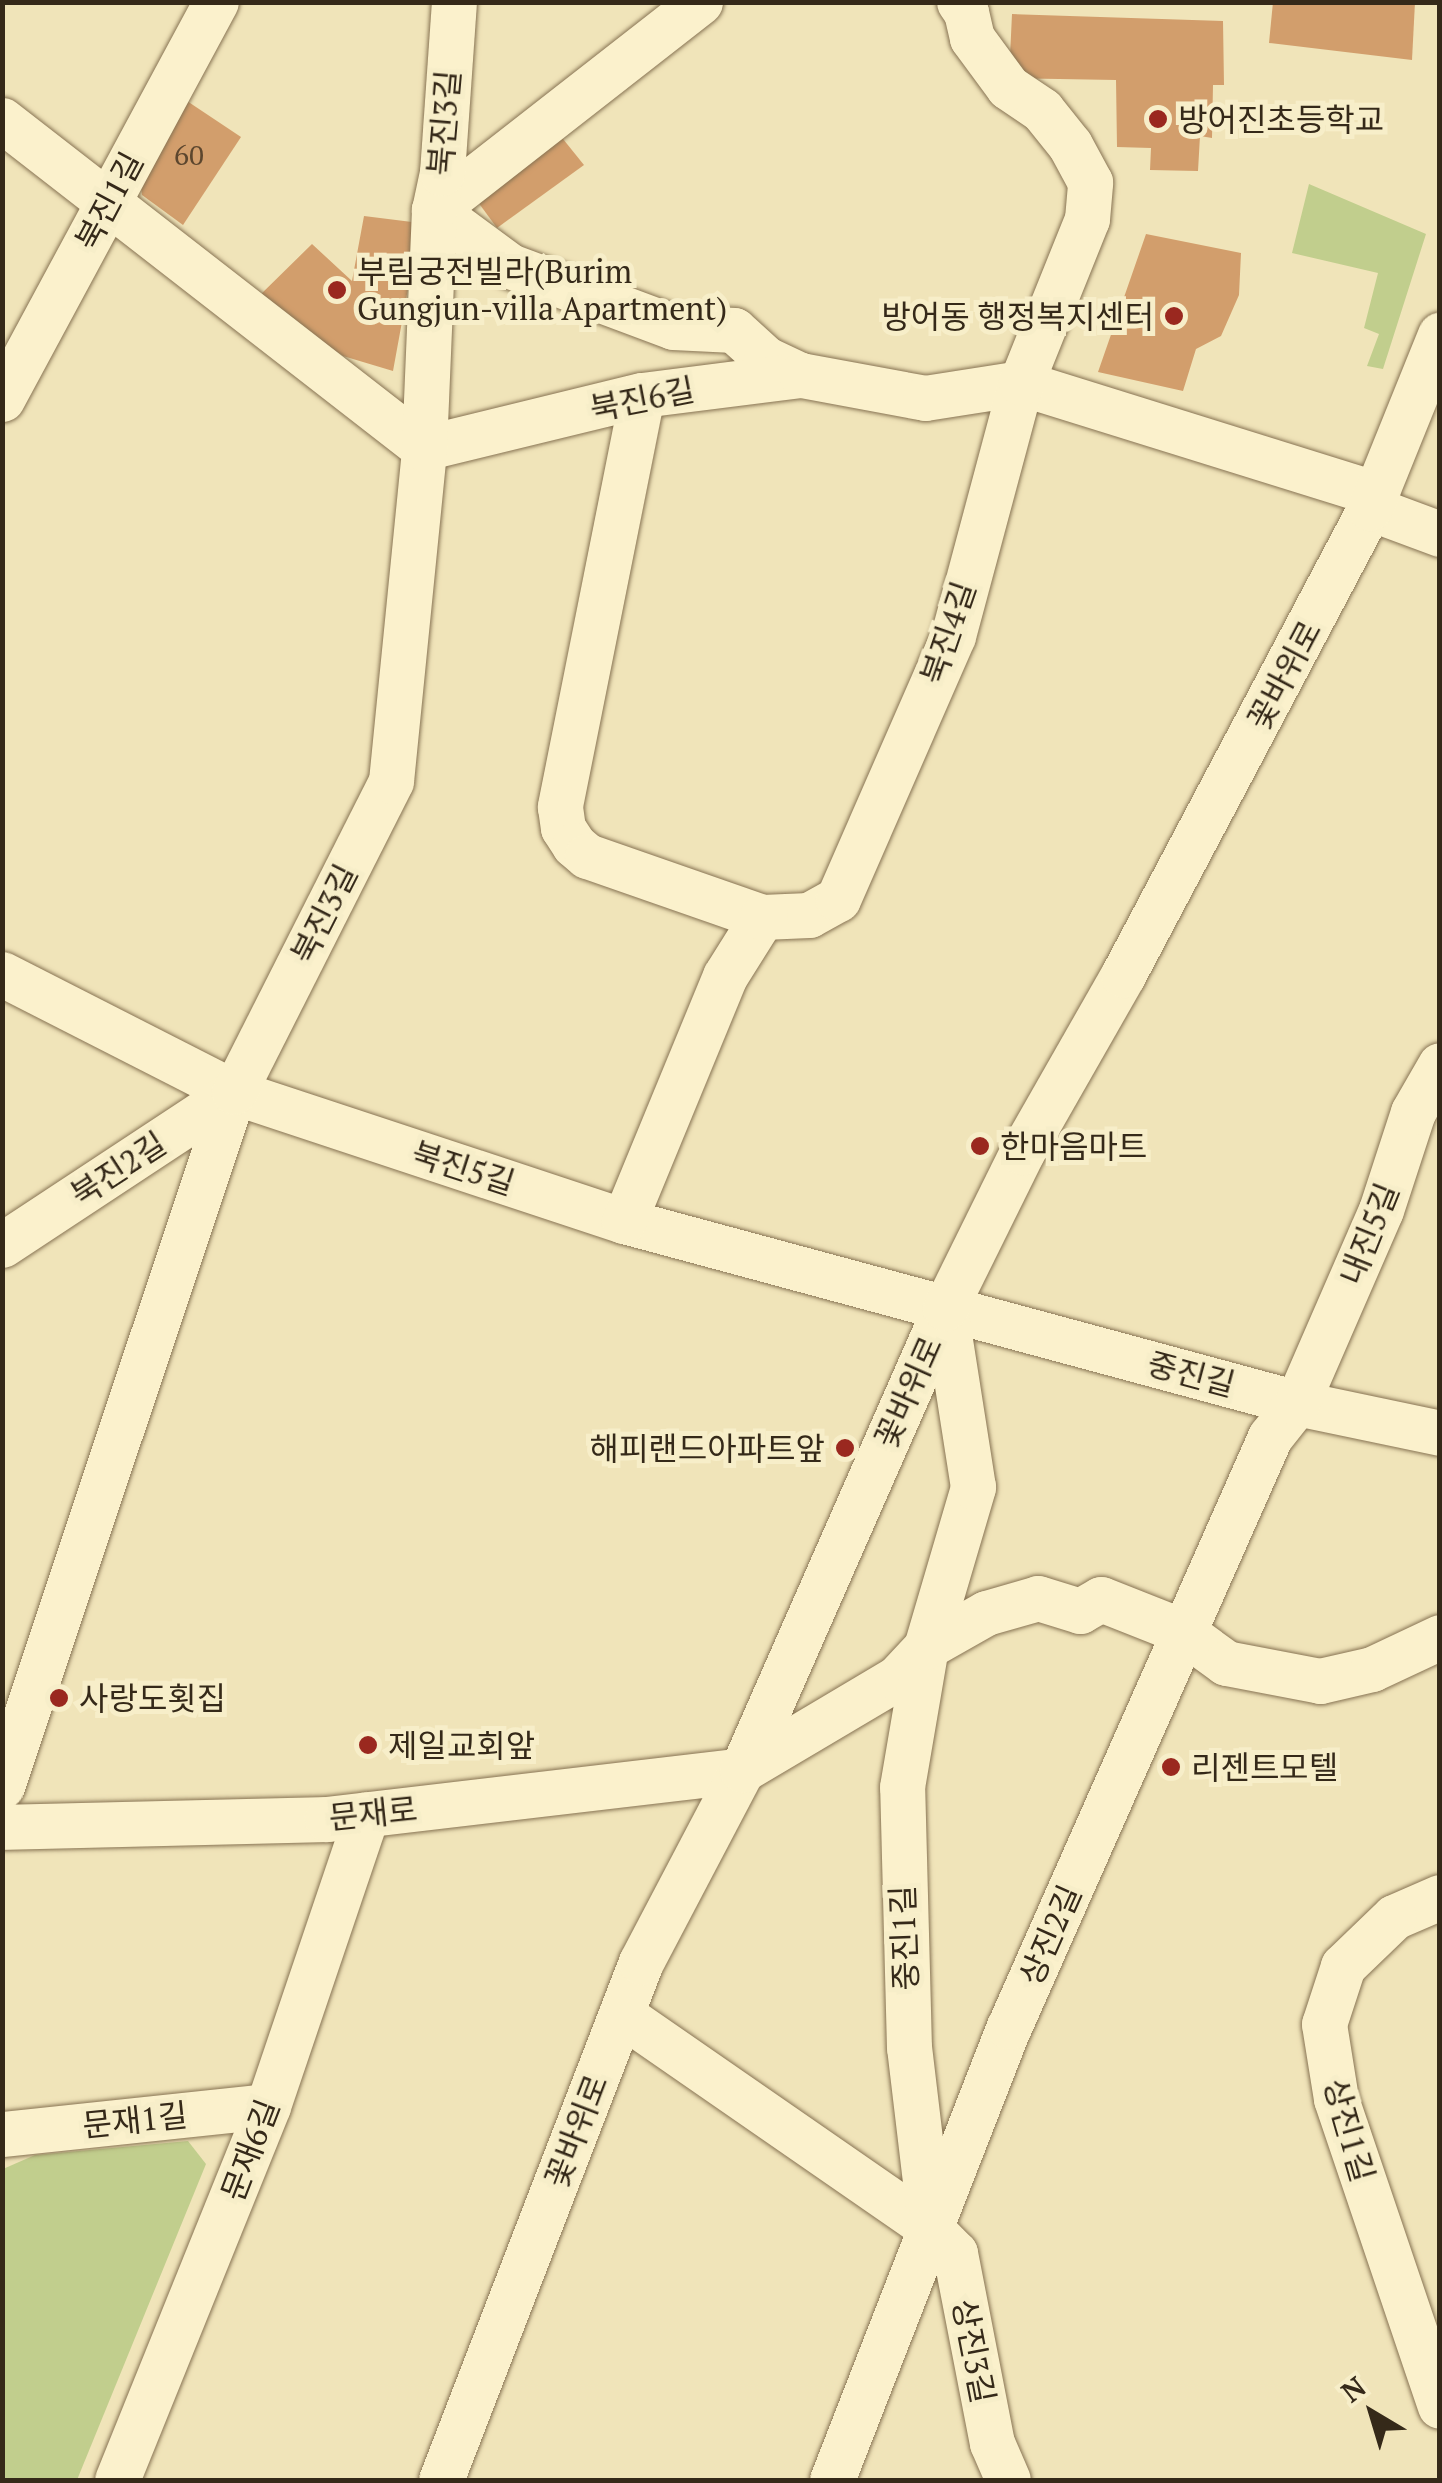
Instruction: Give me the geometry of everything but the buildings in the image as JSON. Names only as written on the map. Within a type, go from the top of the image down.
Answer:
[{"type":"street","name":"북진1길","points":[[2,400],[216,2]]},
{"type":"street","name":"북진3길","points":[[2,1786],[15,1710],[234,1092],[391,782],[424,448],[434,210],[442,174],[454,2]]},
{"type":"street","points":[[700,2],[434,210],[510,266],[673,327],[734,330],[766,359],[801,375]]},
{"type":"street","name":"북진4길","points":[[762,917],[809,914],[838,899],[953,636],[1021,384],[1087,220],[1090,182],[1042,110],[1008,87],[972,38],[966,12],[959,2]]},
{"type":"street","points":[[2,120],[424,448]]},
{"type":"street","name":"꽃바위로","points":[[441,2480],[641,1962],[742,1770],[945,1308],[1022,1152],[1123,975],[1373,501],[1440,335]]},
{"type":"street","name":"북진6길","points":[[424,448],[642,395],[801,375],[925,398],[1021,384],[1373,501],[1440,534]]},
{"type":"street","points":[[624,1220],[725,976],[762,917],[587,856],[563,828],[560,807],[642,395]]},
{"type":"street","name":"북진5길","points":[[2,974],[234,1092],[624,1220],[945,1308]]},
{"type":"street","name":"내진5길","points":[[1297,1403],[1382,1210],[1413,1112],[1440,1065]]},
{"type":"street","name":"북진2길","points":[[2,1245],[234,1092]]},
{"type":"street","name":"중진길","points":[[945,1308],[1297,1403],[1440,1433]]},
{"type":"street","name":"중진1길","points":[[931,2229],[909,2048],[902,1914],[902,1788],[926,1647],[972,1487],[945,1308]]},
{"type":"street","name":"상진2길","points":[[832,2480],[1010,2027],[1270,1437],[1297,1403]]},
{"type":"street","name":"중진1길","points":[[742,1770],[897,1678],[926,1647],[986,1613],[1038,1598],[1080,1611],[1100,1599],[1182,1631],[1226,1663],[1320,1681],[1372,1669],[1440,1638]]},
{"type":"street","name":"문재로","points":[[2,1828],[328,1819],[742,1770]]},
{"type":"street","name":"문재6길","points":[[117,2480],[268,2106],[368,1814]]},
{"type":"street","name":"상진1길","points":[[1440,1896],[1394,1917],[1343,1966],[1324,2024],[1336,2099],[1440,2406]]},
{"type":"street","points":[[621,2014],[931,2229]]},
{"type":"street","name":"문재1길","points":[[2,2134],[268,2106]]},
{"type":"street","name":"상진3길","points":[[931,2229],[956,2253],[992,2443],[1008,2480]]},
{"type":"green space","points":[[1309,184],[1426,234],[1383,369],[1367,366],[1379,334],[1364,328],[1378,273],[1292,253]]},
{"type":"green space","points":[[188,2141],[206,2164],[77,2480],[3,2480],[3,2169],[35,2155]]},
{"type":"place","name":"방어진초등학교","points":[[1158,119]]},
{"type":"place","name":"부림궁전빌라(Burim Gungjun-villa Apartment)","points":[[337,290]]},
{"type":"place","name":"방어동 행정복지센터","points":[[1174,316]]},
{"type":"place","name":"한마음마트","points":[[980,1146]]},
{"type":"place","name":"해피랜드아파트앞","points":[[845,1448]]},
{"type":"place","name":"사랑도횟집","points":[[59,1698]]},
{"type":"place","name":"제일교회앞","points":[[368,1745]]},
{"type":"place","name":"리젠트모텔","points":[[1171,1767]]}]
